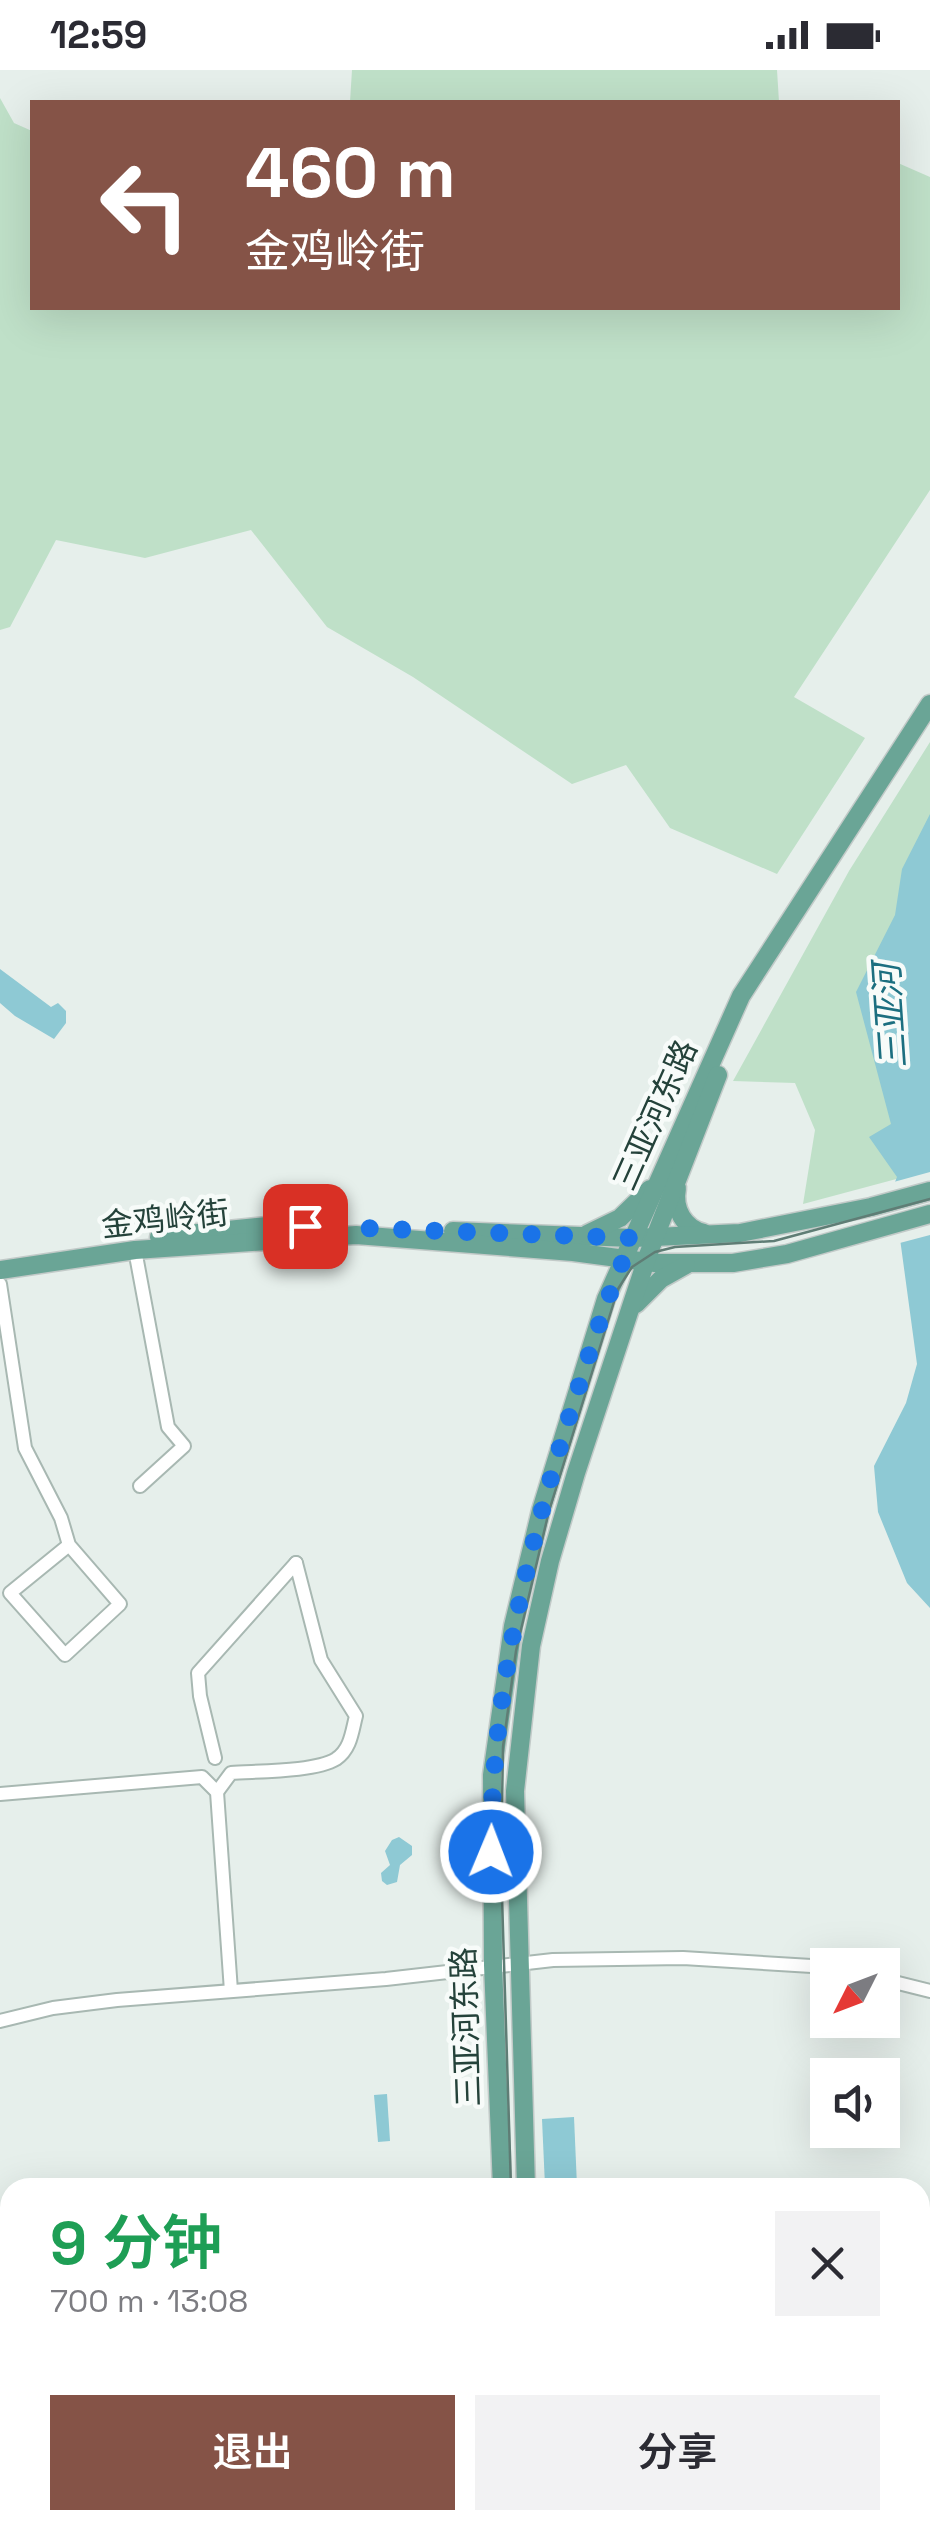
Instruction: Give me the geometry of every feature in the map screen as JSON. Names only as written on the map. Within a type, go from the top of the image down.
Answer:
[{"type":"main road","name":"三亚河东路","points":[[526,2178],[515,1791],[531,1646],[563,1515],[633,1308],[673,1168],[740,996],[930,704]]},
{"type":"main road","name":"三亚河东路","points":[[502,2178],[493,1965],[492,1775],[513,1626],[540,1510],[606,1299],[633,1238],[673,1168],[736,1030],[780,951],[930,724]]},
{"type":"main road","points":[[673,1168],[678,1210],[689,1226],[715,1235]]},
{"type":"main road","points":[[606,1299],[599,1272],[574,1245],[620,1218],[673,1168]]},
{"type":"main road","name":"金鸡岭街","points":[[0,1270],[136,1250],[356,1236],[574,1245],[715,1235],[779,1226],[930,1192]]},
{"type":"main road","name":"金鸡岭街","points":[[0,1259],[199,1231],[344,1225],[574,1245],[623,1259],[688,1264],[760,1260],[930,1214]]},
{"type":"main road","points":[[633,1308],[661,1279],[688,1264]]},
{"type":"street","points":[[136,1250],[168,1427],[184,1446],[140,1486]]},
{"type":"street","points":[[0,1284],[25,1448],[62,1518],[69,1544],[120,1604],[64,1655],[10,1593],[69,1544]]},
{"type":"street","points":[[217,1792],[232,1774],[335,1760],[350,1744],[356,1716],[321,1660],[296,1563],[198,1673],[214,1758],[232,1774]]},
{"type":"street","points":[[202,1777],[214,1758]]},
{"type":"street","points":[[0,1794],[202,1777],[217,1792],[232,1991]]},
{"type":"street","points":[[0,2020],[101,2002],[400,1977],[520,1962],[683,1958],[810,1966]]},
{"type":"street","points":[[900,1984],[930,1992]]},
{"type":"green space","points":[[352,70],[777,70],[779,100],[350,100]]},
{"type":"green space","points":[[0,98],[14,123],[30,130],[30,310],[900,310],[900,164],[930,177],[930,490],[794,697],[865,738],[777,874],[670,828],[626,765],[572,784],[413,677],[327,627],[251,530],[145,558],[56,540],[10,627],[0,630]]},
{"type":"green space","points":[[930,742],[930,1170],[803,1204],[815,1130],[795,1083],[733,1081],[849,871]]},
{"type":"water","name":"三亚河","points":[[930,814],[930,1608],[907,1583],[878,1512],[874,1466],[906,1403],[917,1364],[893,1187],[897,1177],[869,1137],[891,1124],[856,992],[895,915],[902,869]]},
{"type":"water","points":[[0,969],[51,1007],[58,1003],[66,1011],[66,1023],[54,1039],[0,1003]]},
{"type":"water","points":[[399,1837],[412,1846],[412,1855],[400,1865],[397,1882],[387,1885],[381,1873],[390,1865],[385,1851]]},
{"type":"water","points":[[387,2094],[390,2141],[378,2142],[374,2095]]},
{"type":"water","points":[[574,2117],[577,2178],[545,2178],[542,2119]]},
{"type":"pier","points":[[930,1172],[930,1235],[896,1244],[890,1183]]},
{"type":"tram line","points":[[511,2178],[501,1865],[503,1747],[516,1651],[549,1511],[618,1289],[632,1267],[655,1252],[675,1247],[774,1241],[930,1199]]},
{"type":"route","points":[[305,1226],[633,1238],[606,1299],[540,1510],[518,1603],[497,1726],[491,1852]]}]
